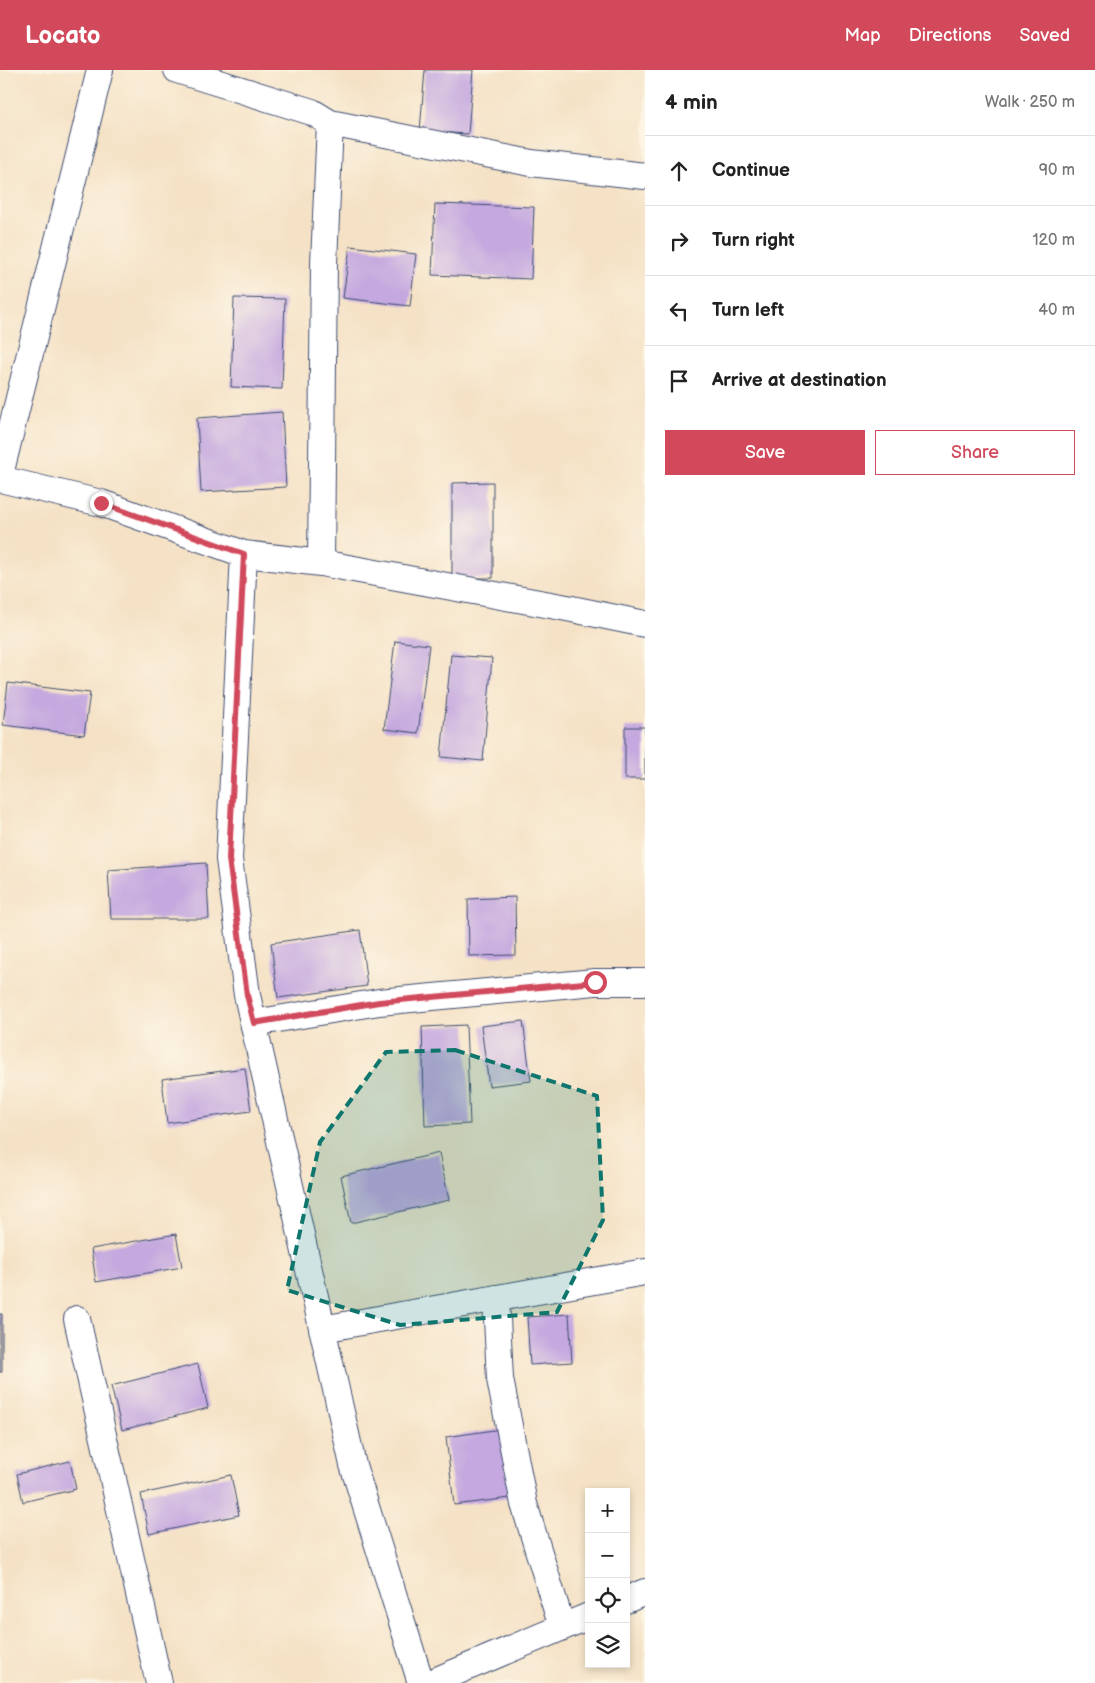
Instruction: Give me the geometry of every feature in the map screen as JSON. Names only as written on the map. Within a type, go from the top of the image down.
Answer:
[{"type":"street","points":[[0,475],[100,70]]},
{"type":"street","points":[[177,70],[312,112],[330,123],[531,163],[645,176]]},
{"type":"street","points":[[321,563],[324,263],[330,123]]},
{"type":"street","points":[[0,479],[101,503],[244,554],[321,563],[645,624]]},
{"type":"street","points":[[244,554],[229,859],[247,995],[353,1465],[420,1683]]},
{"type":"street","points":[[254,1023],[379,1002],[595,982],[645,982]]},
{"type":"street","points":[[322,1329],[645,1272]]},
{"type":"street","points":[[496,1298],[500,1379],[524,1504],[562,1627]]},
{"type":"street","points":[[77,1320],[159,1683]]},
{"type":"street","points":[[630,1598],[645,1592]]},
{"type":"street","points":[[430,1683],[585,1618]]},
{"type":"highlighted area","points":[[455,1050],[597,1096],[603,1220],[557,1312],[400,1325],[287,1290],[320,1142],[386,1052]]},
{"type":"building","points":[[425,70],[473,70],[468,134],[420,131]]},
{"type":"building","points":[[435,204],[534,207],[531,279],[432,275]]},
{"type":"building","points":[[350,246],[416,254],[410,306],[343,298]]},
{"type":"building","points":[[234,298],[285,299],[282,389],[231,387]]},
{"type":"building","points":[[282,412],[286,487],[201,492],[197,418]]},
{"type":"building","points":[[493,482],[493,578],[452,578],[452,483]]},
{"type":"building","points":[[395,641],[429,645],[418,733],[384,729]]},
{"type":"building","points":[[451,655],[492,658],[483,761],[441,757]]},
{"type":"building","points":[[8,683],[90,693],[84,735],[3,725]]},
{"type":"building","points":[[625,727],[645,727],[645,779],[625,779]]},
{"type":"building","points":[[206,863],[209,919],[111,919],[108,870]]},
{"type":"building","points":[[515,897],[516,955],[469,956],[468,899]]},
{"type":"building","points":[[360,930],[367,986],[278,998],[271,943]]},
{"type":"building","points":[[523,1021],[531,1081],[489,1086],[481,1026]]},
{"type":"building","points":[[466,1025],[470,1124],[425,1126],[422,1027]]},
{"type":"building","points":[[245,1068],[251,1111],[167,1123],[162,1079]]},
{"type":"building","points":[[439,1153],[449,1200],[351,1223],[341,1176]]},
{"type":"building","points":[[176,1234],[182,1267],[96,1282],[91,1249]]},
{"type":"building","points":[[0,1314],[2,1314],[2,1372],[0,1372]]},
{"type":"building","points":[[569,1314],[572,1362],[530,1365],[527,1317]]},
{"type":"building","points":[[198,1364],[208,1408],[122,1430],[111,1386]]},
{"type":"building","points":[[501,1429],[510,1498],[454,1505],[446,1437]]},
{"type":"building","points":[[70,1461],[76,1489],[23,1502],[17,1474]]},
{"type":"building","points":[[231,1475],[239,1515],[149,1534],[141,1494]]},
{"type":"route","points":[[101,503],[244,554],[229,859],[247,995],[254,1023],[379,1002],[595,982]]}]
